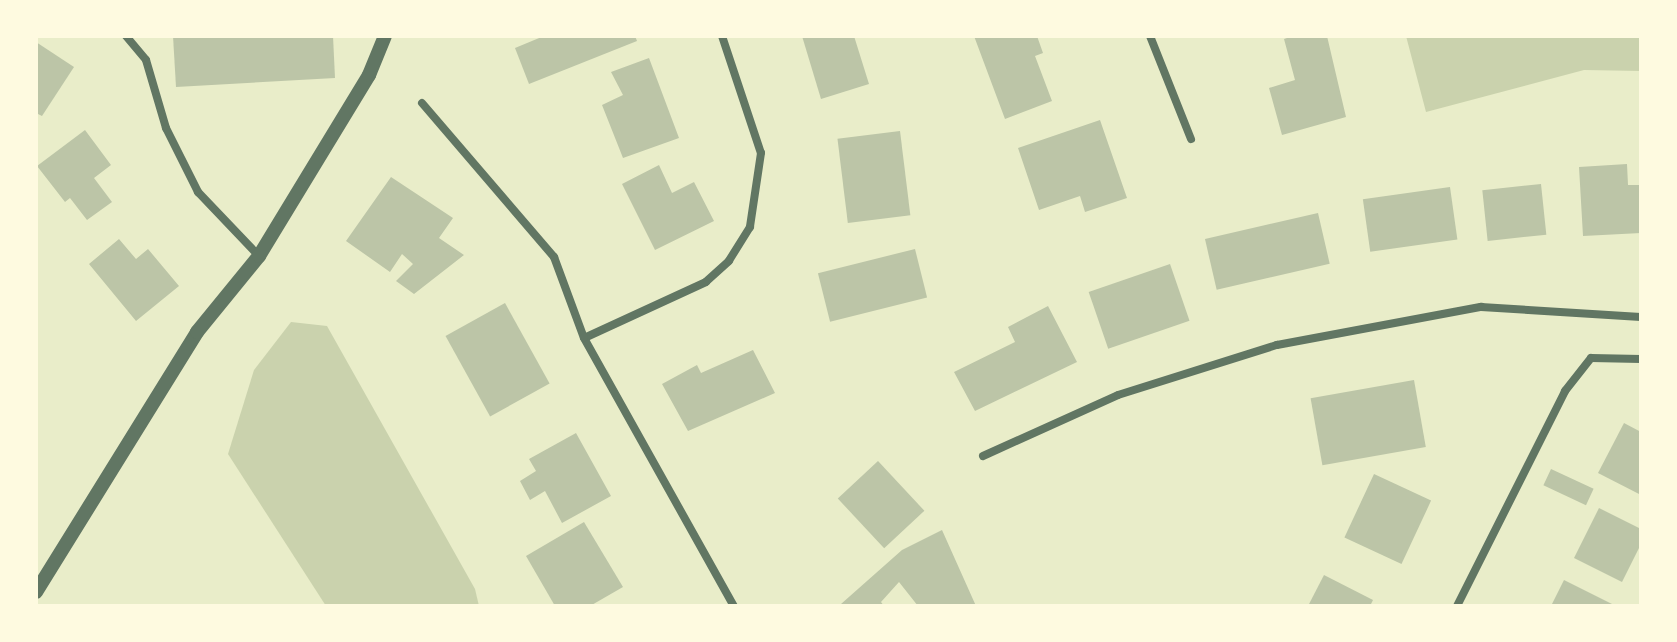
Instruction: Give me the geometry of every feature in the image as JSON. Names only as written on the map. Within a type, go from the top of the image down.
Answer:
[{"type":"street","points":[[126,36],[146,60],[166,128],[198,192],[259,256]]},
{"type":"street","points":[[36,592],[53,570],[197,332],[259,256],[369,75],[385,36]]},
{"type":"street","points":[[584,338],[706,282],[729,261],[750,227],[761,153],[722,36]]},
{"type":"street","points":[[1150,36],[1191,139]]},
{"type":"street","points":[[422,103],[554,257],[584,338],[734,606]]},
{"type":"street","points":[[983,456],[1118,395],[1277,345],[1481,307],[1641,317]]},
{"type":"street","points":[[1457,606],[1565,391],[1591,358],[1641,359]]},
{"type":"green space","points":[[1406,36],[1641,36],[1641,71],[1584,70],[1426,112]]},
{"type":"green space","points":[[291,322],[327,326],[475,589],[479,606],[326,606],[228,454],[254,370]]},
{"type":"building","points":[[173,36],[333,36],[335,78],[176,87]]},
{"type":"building","points":[[544,36],[635,36],[637,41],[529,84],[515,48]]},
{"type":"building","points":[[802,36],[854,36],[869,84],[821,99]]},
{"type":"building","points":[[974,36],[1037,36],[1043,53],[1035,56],[1052,101],[1005,119]]},
{"type":"building","points":[[1327,36],[1346,117],[1282,135],[1269,88],[1295,80],[1284,39]]},
{"type":"building","points":[[36,42],[74,67],[42,116],[36,113]]},
{"type":"building","points":[[649,58],[679,138],[623,158],[602,105],[623,95],[611,72]]},
{"type":"building","points":[[1100,120],[1127,198],[1085,212],[1080,196],[1039,210],[1018,148]]},
{"type":"building","points":[[85,130],[111,165],[94,178],[112,202],[87,220],[70,198],[65,202],[37,166]]},
{"type":"building","points":[[900,131],[910,215],[848,223],[837,139]]},
{"type":"building","points":[[1627,164],[1628,185],[1641,185],[1641,233],[1583,236],[1579,167]]},
{"type":"building","points":[[659,165],[672,193],[694,182],[714,221],[655,250],[622,184]]},
{"type":"building","points":[[391,177],[453,218],[439,238],[464,255],[414,294],[396,281],[413,264],[402,254],[390,272],[346,241]]},
{"type":"building","points":[[1541,184],[1546,235],[1488,241],[1482,190]]},
{"type":"building","points":[[1450,187],[1457,239],[1370,252],[1363,199]]},
{"type":"building","points":[[1318,213],[1330,264],[1217,290],[1205,239]]},
{"type":"building","points":[[119,239],[136,259],[148,249],[179,286],[136,321],[89,264]]},
{"type":"building","points":[[915,249],[927,298],[830,322],[818,273]]},
{"type":"building","points":[[1170,264],[1190,321],[1108,349],[1089,292]]},
{"type":"building","points":[[505,303],[550,383],[490,416],[446,336]]},
{"type":"building","points":[[1048,306],[1077,362],[975,411],[954,372],[1015,342],[1008,327]]},
{"type":"building","points":[[753,350],[775,393],[688,431],[662,384],[697,365],[701,373]]},
{"type":"building","points":[[1414,380],[1426,447],[1322,465],[1311,398]]},
{"type":"building","points":[[1624,423],[1641,432],[1641,495],[1598,473]]},
{"type":"building","points":[[576,433],[611,496],[562,523],[545,491],[530,500],[520,481],[536,471],[529,459]]},
{"type":"building","points":[[878,461],[924,511],[884,548],[838,499]]},
{"type":"building","points":[[1551,469],[1594,489],[1586,505],[1543,485]]},
{"type":"building","points":[[1374,474],[1431,501],[1402,564],[1344,537]]},
{"type":"building","points":[[1599,508],[1641,529],[1641,544],[1622,582],[1574,558]]},
{"type":"building","points":[[584,522],[623,587],[590,606],[555,606],[526,556]]},
{"type":"building","points":[[942,530],[976,606],[918,606],[899,582],[881,602],[884,606],[841,604],[902,550]]},
{"type":"building","points":[[1324,575],[1373,600],[1370,606],[1308,606]]},
{"type":"building","points":[[1564,580],[1612,604],[1611,606],[1551,606]]}]
